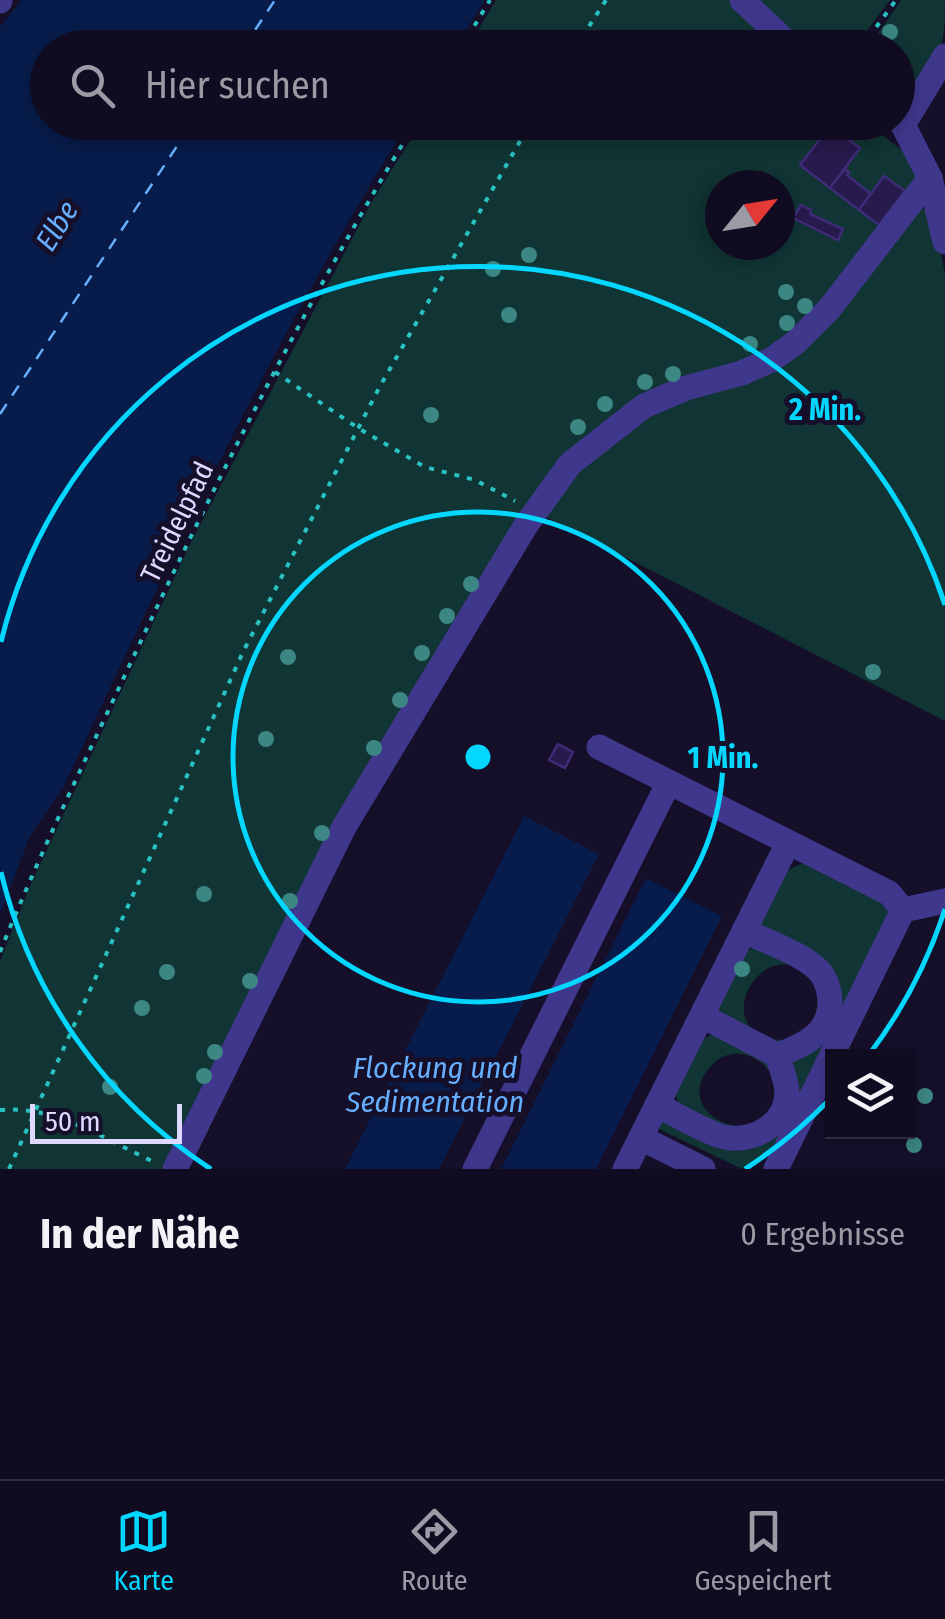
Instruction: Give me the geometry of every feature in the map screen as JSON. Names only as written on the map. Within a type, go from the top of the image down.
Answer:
[{"type":"street","points":[[742,0],[773,30]]},
{"type":"street","points":[[915,101],[945,56]]},
{"type":"street","points":[[909,140],[930,178],[945,242]]},
{"type":"street","points":[[164,1166],[344,828],[536,511],[570,464],[644,406],[686,388],[742,374],[794,343],[830,308],[930,178]]},
{"type":"street","points":[[599,748],[889,892],[903,910]]},
{"type":"street","points":[[475,1169],[668,784]]},
{"type":"street","points":[[625,1169],[788,843]]},
{"type":"street","points":[[903,910],[945,901]]},
{"type":"street","points":[[776,1169],[903,910]]},
{"type":"street","points":[[744,930],[815,966],[825,980],[832,1002],[818,1036],[777,1055]]},
{"type":"street","points":[[657,1105],[721,1136],[747,1140],[770,1128],[784,1109],[788,1091],[777,1055],[702,1016]]},
{"type":"street","points":[[640,1138],[704,1169]]},
{"type":"path","points":[[472,30],[490,0]]},
{"type":"path","points":[[587,30],[606,0]]},
{"type":"path","points":[[874,30],[896,0]]},
{"type":"path","name":"Treidelpfad","points":[[0,952],[190,537],[275,372],[405,140]]},
{"type":"path","points":[[9,1169],[242,652],[358,428],[520,140]]},
{"type":"path","points":[[275,372],[358,428],[425,466],[475,480],[536,511]]},
{"type":"path","points":[[0,1110],[78,1124],[164,1166]]},
{"type":"green space","points":[[496,0],[736,0],[767,30],[478,30]]},
{"type":"green space","points":[[751,0],[890,0],[868,30],[786,30]]},
{"type":"green space","points":[[901,0],[945,0],[938,55],[933,66],[915,82],[915,30],[880,30]]},
{"type":"green space","points":[[410,140],[889,140],[906,153],[917,167],[914,183],[862,256],[770,355],[687,382],[532,507],[170,1169],[0,1169],[0,961],[30,886],[192,540],[371,203]]},
{"type":"green space","points":[[920,205],[935,221],[945,274],[945,721],[539,513],[573,469],[645,411],[742,380]]},
{"type":"green space","points":[[813,861],[887,905],[889,922],[773,1147],[742,1169],[657,1128],[659,1119],[770,1136],[788,1064],[835,994],[768,937],[761,924],[772,891],[783,875]]},
{"type":"green space","points":[[756,947],[793,959],[821,986],[816,988],[800,970],[782,965],[766,970],[753,982],[745,998],[744,1015],[753,1029],[772,1039],[801,1034],[813,1020],[817,991],[823,990],[819,1021],[798,1042],[769,1043],[729,1025],[721,1017],[719,998],[732,969],[741,956]]},
{"type":"green space","points":[[714,1034],[752,1048],[768,1061],[779,1078],[774,1079],[754,1058],[727,1055],[710,1067],[700,1086],[702,1103],[712,1116],[728,1124],[746,1126],[761,1121],[772,1106],[774,1082],[781,1080],[779,1106],[768,1122],[751,1130],[731,1131],[692,1117],[680,1104],[675,1090],[678,1078],[695,1047]]},
{"type":"water","name":"Elbe","points":[[22,0],[485,0],[466,30],[30,30],[30,140],[398,140],[313,284],[226,449],[64,786],[30,836],[0,914],[0,27]]},
{"type":"water","name":"Flockung und Sedimentation","points":[[524,816],[599,854],[439,1169],[345,1169]]},
{"type":"water","name":"Flockung und Sedimentation","points":[[646,878],[722,916],[596,1169],[501,1169]]},
{"type":"building","points":[[819,140],[849,140],[860,148],[830,188],[800,165]]},
{"type":"building","points":[[845,169],[871,194],[859,210],[830,188]]},
{"type":"building","points":[[884,176],[905,191],[879,225],[859,210]]},
{"type":"building","points":[[801,205],[811,210],[810,214],[843,229],[838,240],[795,219]]},
{"type":"building","points":[[558,744],[573,752],[565,768],[549,760]]},
{"type":"ferry route","points":[[255,30],[275,0]]},
{"type":"ferry route","points":[[0,414],[181,140]]}]
